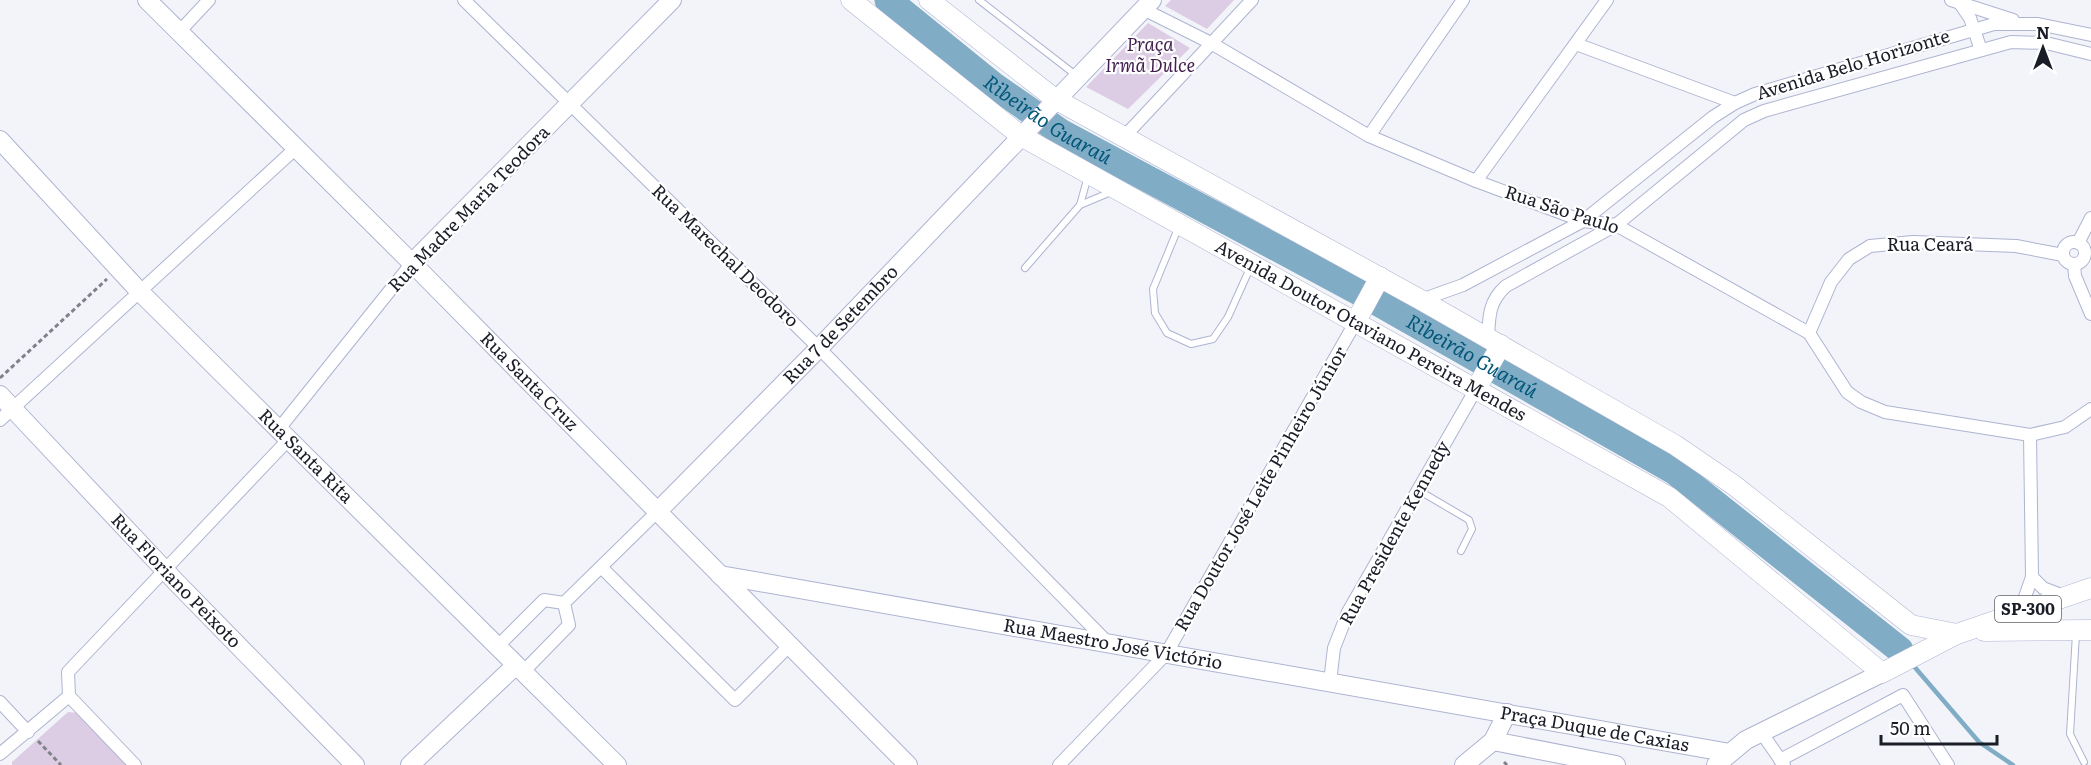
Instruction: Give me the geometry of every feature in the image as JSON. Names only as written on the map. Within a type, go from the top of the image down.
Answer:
[{"type":"main road","name":"Avenida Doutor Otaviano Pereira Mendes","points":[[851,0],[1025,132],[1114,190],[1251,265],[1359,317],[1489,361],[1706,465],[1911,625],[1962,633]]},
{"type":"main road","name":"Avenida Doutor Otaviano Pereira Mendes","points":[[929,0],[1050,105],[1124,137],[1377,283],[1421,300],[1489,361],[1890,669]]},
{"type":"main road","points":[[1359,317],[1377,283]]},
{"type":"main road","name":"SP-300","points":[[1962,633],[2091,588]]},
{"type":"main road","points":[[1911,625],[1921,636],[1920,654]]},
{"type":"main road","name":"SP-300","points":[[1962,633],[2084,630]]},
{"type":"main road","points":[[1890,669],[1962,633]]},
{"type":"street","name":"Rua Santa Cruz","points":[[147,0],[412,263],[908,765]]},
{"type":"street","points":[[179,32],[209,0]]},
{"type":"street","name":"Rua Marechal Deodoro","points":[[464,0],[819,348],[1108,644]]},
{"type":"street","name":"Rua Madre Maria Teodora","points":[[69,696],[68,672],[166,571],[283,435],[412,263],[672,0]]},
{"type":"street","points":[[1124,137],[1252,0]]},
{"type":"street","points":[[1369,136],[1463,0]]},
{"type":"street","points":[[1476,181],[1607,0]]},
{"type":"street","points":[[1955,1],[2021,23]]},
{"type":"street","points":[[1955,1],[1975,29],[1981,51]]},
{"type":"street","name":"Rua 7 de Setembro","points":[[658,511],[819,348],[1148,4]]},
{"type":"street","name":"Rua São Paulo","points":[[1148,4],[1369,136],[1476,181],[1583,220],[1616,225],[1809,333],[1847,392],[1862,402],[1885,412],[2030,435]]},
{"type":"street","name":"Avenida Belo Horizonte","points":[[1421,300],[1463,285],[1601,209],[1713,117],[1734,103],[1755,94],[1975,29],[2021,23],[2055,27],[2091,35]]},
{"type":"street","name":"Avenida Belo Horizonte","points":[[1489,361],[1489,312],[1492,301],[1506,286],[1616,225],[1728,131],[1764,111],[2011,42],[2029,40],[2091,54]]},
{"type":"street","points":[[1576,44],[1734,103]]},
{"type":"street","points":[[1755,94],[1764,111]]},
{"type":"street","points":[[1713,117],[1728,131]]},
{"type":"street","name":"Rua Santa Rita","points":[[0,140],[140,292],[617,765]]},
{"type":"street","points":[[4,408],[140,292],[296,148]]},
{"type":"street","points":[[2078,243],[2091,218]]},
{"type":"street","name":"Rua Ceará","points":[[1809,333],[1831,282],[1850,259],[1870,246],[1913,242],[2016,246],[2063,255]]},
{"type":"street","points":[[2078,243],[2084,248],[2088,257],[2074,264],[2063,255],[2067,244],[2078,243]]},
{"type":"street","points":[[2074,264],[2075,276],[2091,314]]},
{"type":"street","name":"Rua Doutor José Leite Pinheiro Júnior","points":[[1059,765],[1166,654],[1359,317]]},
{"type":"street","name":"Rua Presidente Kennedy","points":[[1330,682],[1334,648],[1348,612],[1489,361]]},
{"type":"street","name":"Rua Floriano Peixoto","points":[[4,408],[355,765]]},
{"type":"street","points":[[2020,611],[2032,577],[2030,435],[2065,427],[2091,409]]},
{"type":"street","points":[[564,603],[658,511]]},
{"type":"street","points":[[601,567],[735,700],[790,645]]},
{"type":"street","name":"Rua Maestro José Victório","points":[[720,574],[1507,713]]},
{"type":"street","points":[[2032,577],[2043,588],[2065,597]]},
{"type":"street","points":[[497,647],[544,600],[564,603]]},
{"type":"street","points":[[410,765],[569,625],[564,603]]},
{"type":"street","points":[[1730,753],[1761,732],[1890,669]]},
{"type":"street","points":[[1761,732],[1782,762],[1903,695],[1948,765]]},
{"type":"street","points":[[0,754],[69,696],[135,765]]},
{"type":"street","points":[[0,702],[28,732]]},
{"type":"street","name":"Praça Duque de Caxias","points":[[1464,765],[1493,741],[1507,713],[1730,753]]},
{"type":"street","name":"Praça Duque de Caxias","points":[[1493,741],[1616,765]]},
{"type":"street","name":"Praça Duque de Caxias","points":[[1716,765],[1730,753]]},
{"type":"lane","points":[[979,0],[1077,77]]},
{"type":"lane","points":[[1080,206],[1088,175]]},
{"type":"lane","points":[[1025,268],[1080,206],[1114,190]]},
{"type":"lane","points":[[1179,225],[1153,289],[1155,313],[1167,333],[1191,344],[1213,339],[1228,317],[1251,265]]},
{"type":"lane","points":[[1418,490],[1469,520],[1472,529],[1461,551]]},
{"type":"lane","points":[[2084,630],[2070,734],[2084,762]]},
{"type":"path","points":[[0,378],[118,268]]},
{"type":"path","points":[[28,732],[61,765]]},
{"type":"green space","points":[[1171,0],[1234,0],[1207,29],[1165,6]]},
{"type":"green space","name":"Praça Irmã Dulce","points":[[1148,23],[1190,48],[1128,109],[1086,87]]},
{"type":"green space","points":[[68,712],[80,713],[128,765],[12,765],[12,762]]},
{"type":"waterway","name":"Ribeirão Guaraú","points":[[888,0],[993,85],[1062,133],[1361,293],[1674,471],[1900,650]]},
{"type":"waterway","name":"Ribeirão Guaraú","points":[[1912,664],[1979,742],[2013,765]]}]
